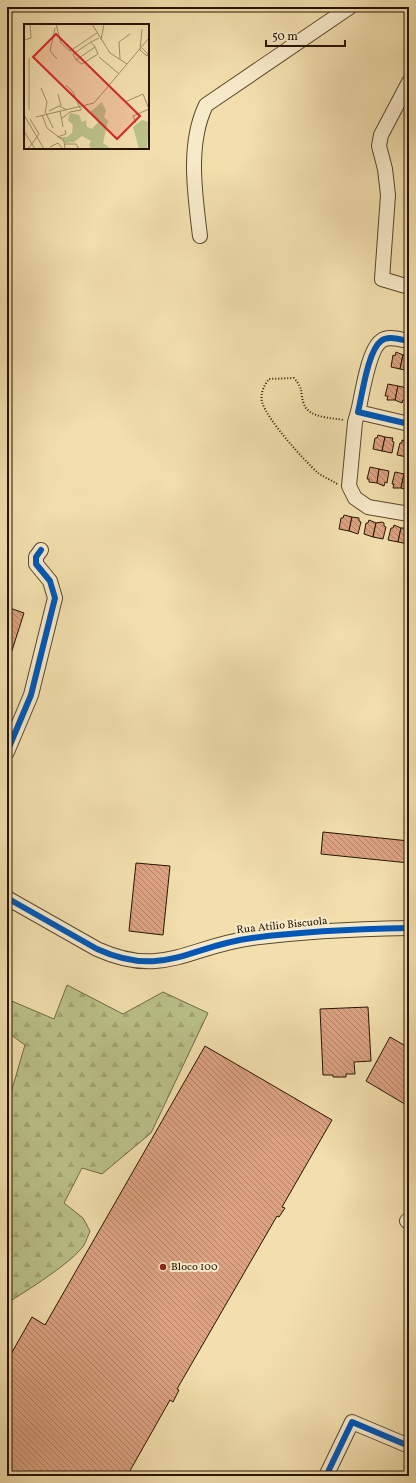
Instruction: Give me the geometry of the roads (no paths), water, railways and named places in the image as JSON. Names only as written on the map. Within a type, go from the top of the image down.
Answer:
[{"type":"street","points":[[200,236],[193,172],[200,118],[206,105],[350,7]]},
{"type":"street","points":[[409,82],[384,125],[379,146],[385,169],[388,195],[382,279],[409,287]]},
{"type":"street","points":[[409,342],[388,338],[381,340],[373,351],[357,417],[348,486],[355,498],[368,507],[409,514]]},
{"type":"street","points":[[357,417],[409,424]]},
{"type":"street","points":[[7,752],[31,695],[55,598],[50,581],[36,564],[36,558],[41,550]]},
{"type":"street","name":"Rua Atílio Biscuola","points":[[7,898],[97,949],[111,955],[141,962],[165,961],[242,939],[264,936],[308,932],[409,928]]},
{"type":"street","points":[[326,1476],[352,1422],[409,1446]]},
{"type":"place","name":"Bloco 100","points":[[163,1267]]}]
